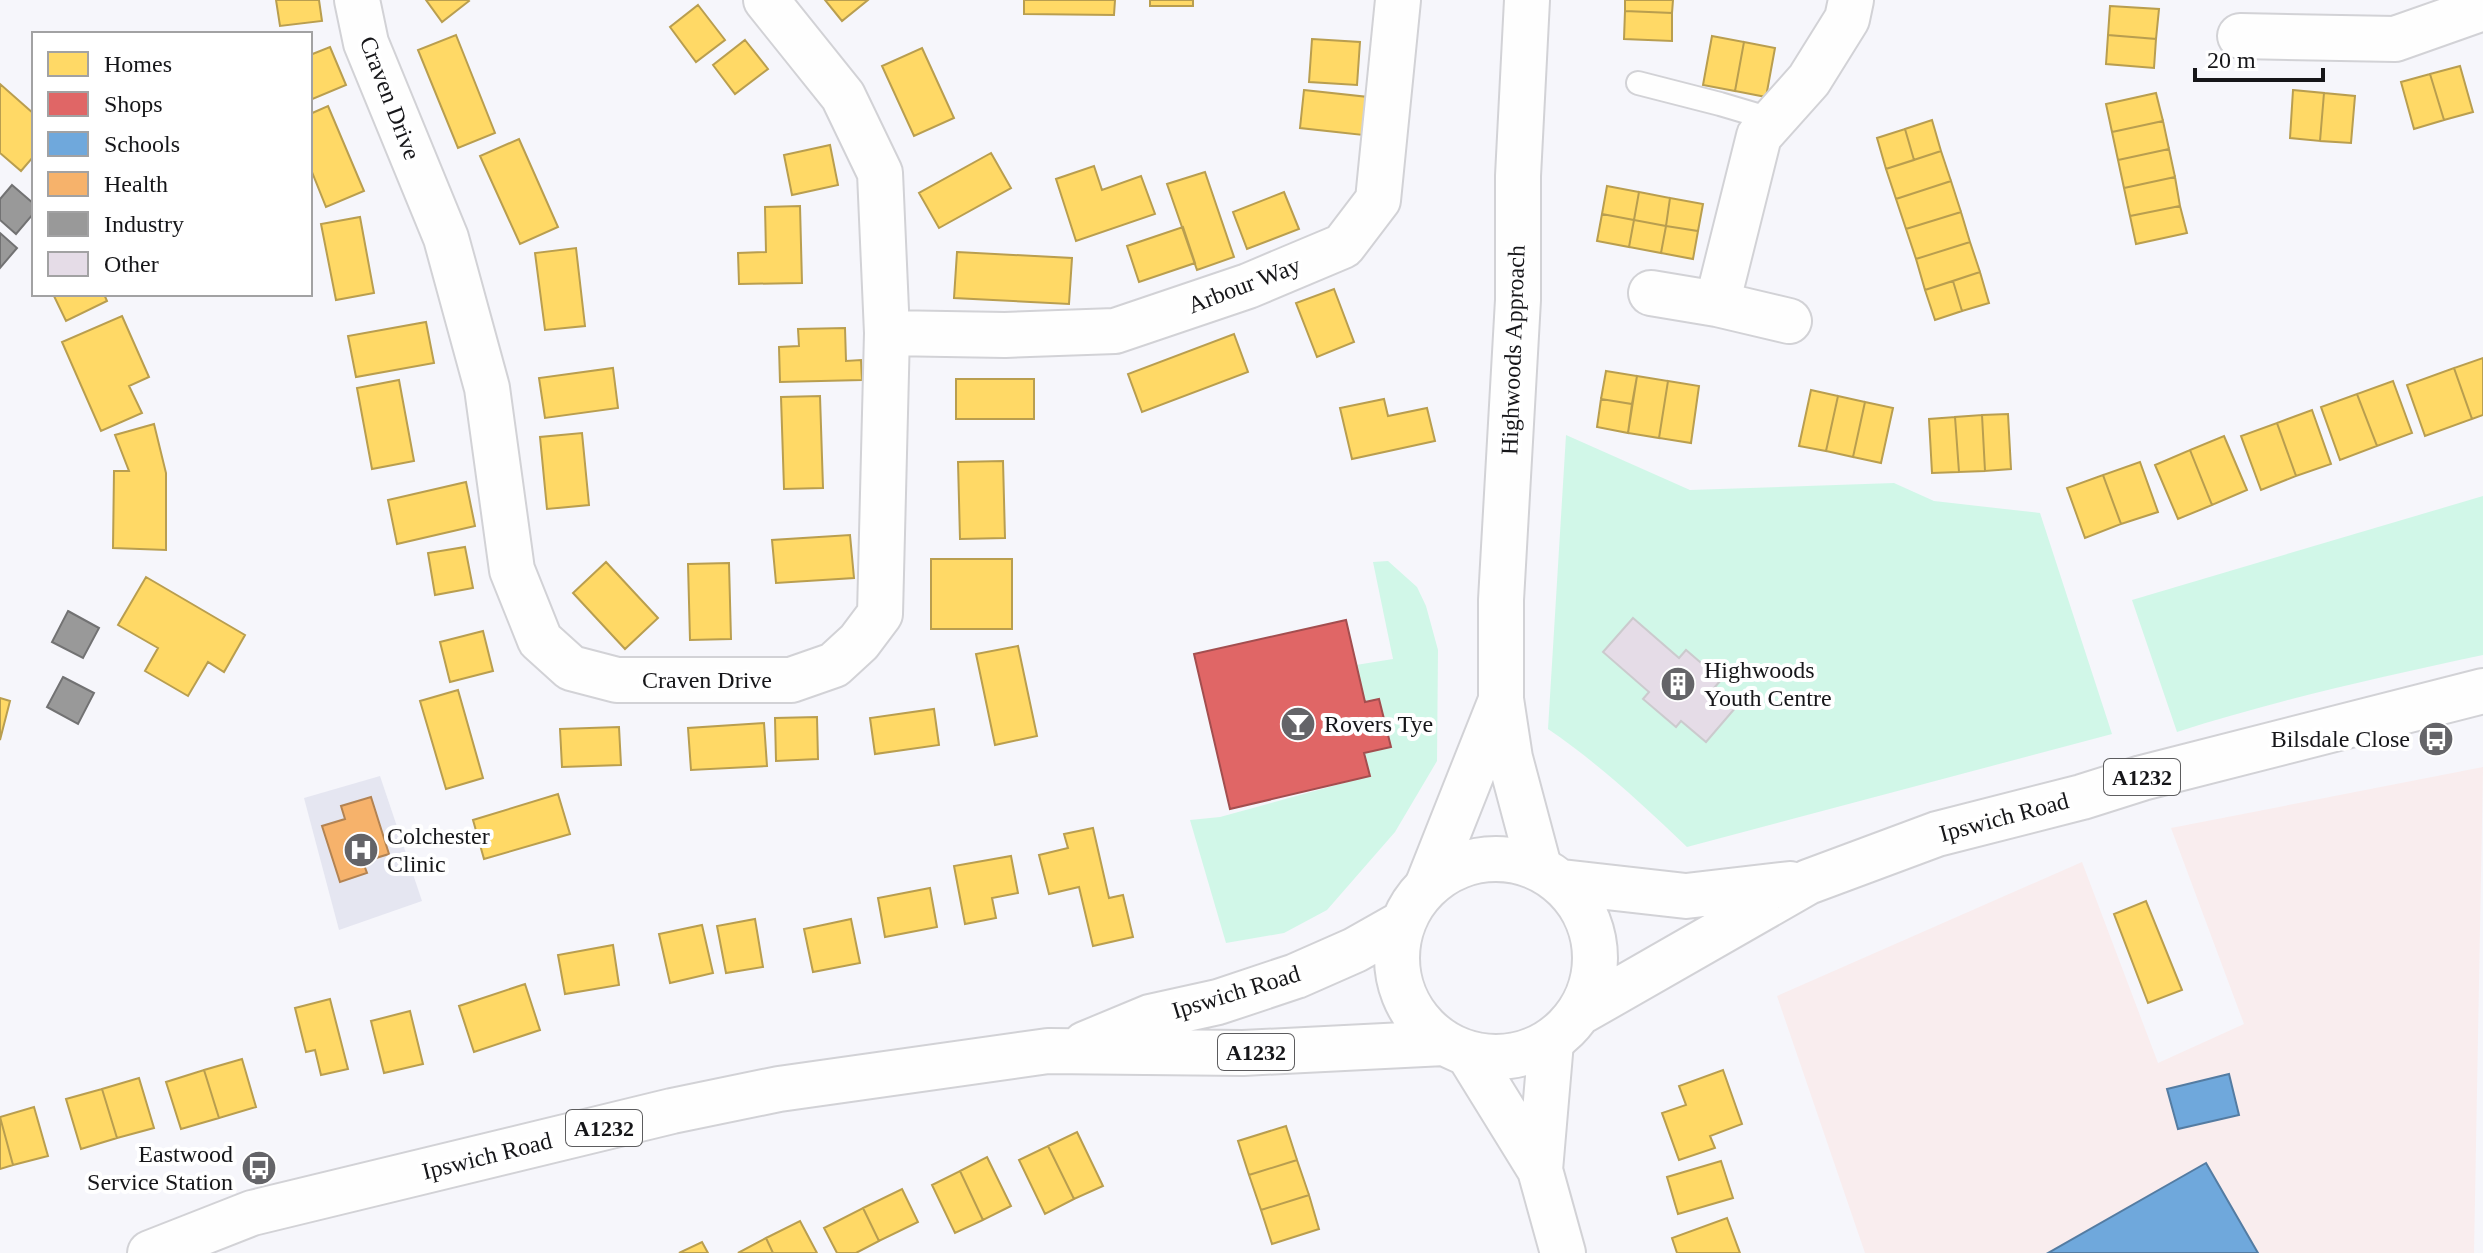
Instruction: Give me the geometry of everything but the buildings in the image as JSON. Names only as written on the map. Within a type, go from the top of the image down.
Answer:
[{"type":"street","name":"Craven Drive","points":[[357,0],[366,43],[446,238],[487,388],[512,570],[540,640],[571,668],[617,680],[791,680],[834,665],[859,642],[880,614],[887,333],[880,173],[843,96],[766,0]]},
{"type":"street","name":"Arbour Way","points":[[887,333],[1005,335],[1115,331],[1248,286],[1343,246],[1378,200],[1398,0]]},
{"type":"street","name":"Highwoods Approach","points":[[1527,0],[1518,176],[1518,300],[1501,600],[1501,699],[1510,758],[1551,875]]},
{"type":"street","points":[[1717,304],[1759,136],[1817,68],[1847,19],[1851,0]]},
{"type":"street","points":[[2240,36],[2395,39],[2483,8]]},
{"type":"street","points":[[1651,293],[1789,321]]},
{"type":"street","name":"Ipswich Road","points":[[1565,1028],[1808,882],[1937,834],[2483,691]]},
{"type":"street","name":"Highwoods Approach","points":[[1428,884],[1501,699]]},
{"type":"street","name":"A1232","points":[[1551,875],[1504,858],[1464,862],[1428,884],[1401,924],[1397,973],[1413,1014],[1456,1049],[1512,1057],[1565,1028]]},
{"type":"street","points":[[1540,1170],[1565,1028],[1595,972],[1592,928],[1584,909],[1551,875]]},
{"type":"street","name":"Ipswich Road","points":[[1551,875],[1686,896],[1808,882]]},
{"type":"street","name":"Ipswich Road","points":[[1068,1051],[1150,1017],[1218,1002],[1296,976],[1355,950],[1401,924]]},
{"type":"street","points":[[1456,1049],[1540,1170],[1563,1253]]},
{"type":"street","name":"Ipswich Road","points":[[150,1253],[252,1213],[672,1111],[779,1089],[1032,1053],[1456,1049]]},
{"type":"lane","points":[[1638,83],[1774,120]]},
{"type":"shaded area","points":[[2483,767],[2474,1253],[1865,1253],[1777,996],[2082,862],[2158,1063],[2244,1024],[2171,828]]},
{"type":"shaded area","name":"Colchester Clinic","points":[[380,776],[422,901],[339,930],[304,798]]},
{"type":"green space","points":[[1566,435],[1690,490],[1894,483],[1934,501],[2040,513],[2112,734],[1687,847],[1602,770],[1548,729]]},
{"type":"green space","points":[[2483,496],[2483,655],[2329,690],[2177,732],[2132,600]]},
{"type":"green space","points":[[1388,561],[1417,587],[1426,606],[1438,650],[1437,761],[1395,832],[1327,910],[1284,933],[1226,943],[1190,820],[1220,817],[1369,776],[1364,753],[1390,746],[1379,699],[1365,702],[1356,665],[1393,659],[1373,562]]},
{"type":"place","name":"Highwoods Youth Centre","points":[[1678,684]]},
{"type":"place","name":"Rovers Tye","points":[[1298,724]]},
{"type":"place","name":"Bilsdale Close","points":[[2436,739]]},
{"type":"place","name":"Colchester Clinic","points":[[361,850]]},
{"type":"place","name":"Eastwood Service Station","points":[[259,1168]]}]
